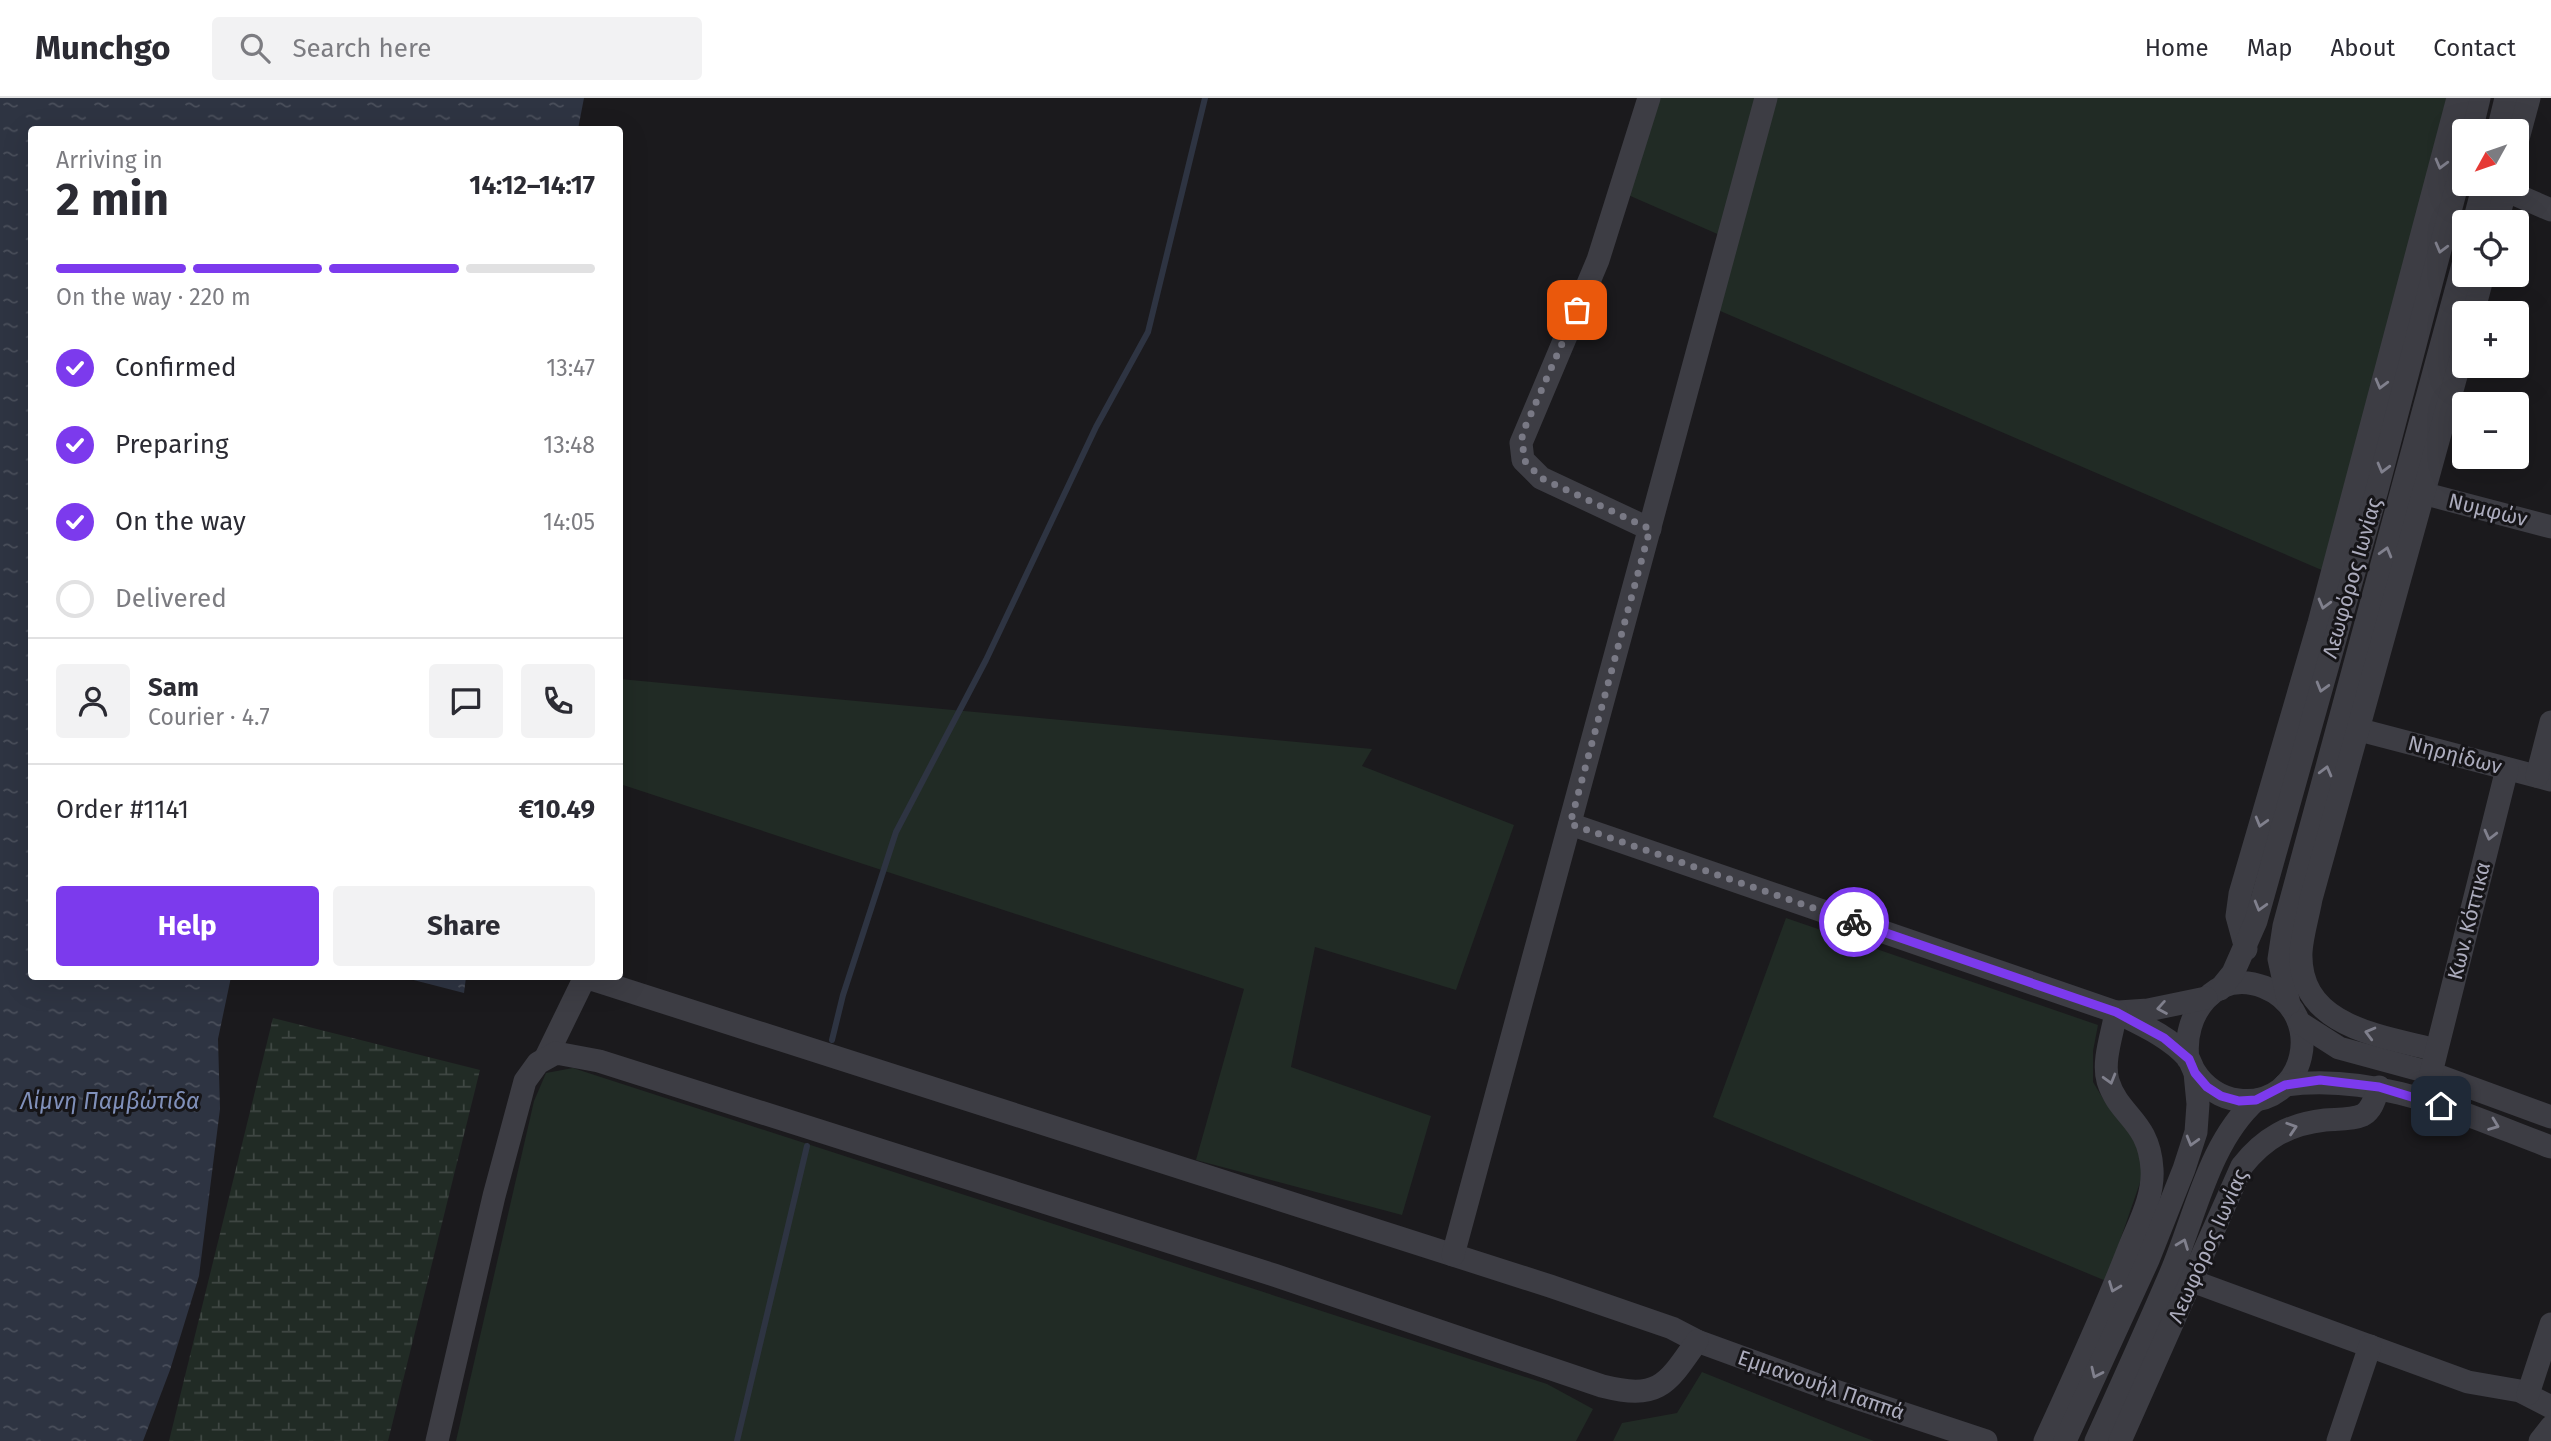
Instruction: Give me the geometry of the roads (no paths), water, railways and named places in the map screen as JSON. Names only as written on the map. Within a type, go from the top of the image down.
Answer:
[{"type":"street","points":[[1649,98],[1598,260],[1521,443],[1528,467],[1541,478],[1650,529]]},
{"type":"street","points":[[1453,1255],[1766,98]]},
{"type":"street","points":[[2246,949],[2237,916],[2240,894],[2319,622],[2458,98]]},
{"type":"street","points":[[2474,119],[2479,98]]},
{"type":"street","points":[[2501,119],[2506,98]]},
{"type":"street","points":[[2523,119],[2529,98]]},
{"type":"street","name":"Λεωφόρος Ιωνίας","points":[[2065,1441],[2148,1260],[2184,1170],[2196,1132],[2198,1104],[2189,1026],[2195,1010],[2213,993],[2246,949],[2380,477],[2454,196]]},
{"type":"street","points":[[2521,196],[2551,210]]},
{"type":"street","name":"Λεωφόρος Ιωνίας","points":[[2096,1441],[2171,1273],[2227,1134],[2242,1112],[2256,1100],[2285,1085],[2302,1056],[2295,1014],[2279,959],[2284,926],[2457,287]]},
{"type":"street","points":[[2436,1050],[2341,1023],[2317,1002],[2308,984],[2301,954],[2311,899],[2426,494],[2456,378]]},
{"type":"street","name":"Νυμφών","points":[[2426,494],[2551,527]]},
{"type":"street","points":[[2544,778],[2551,722]]},
{"type":"street","name":"Νηρηίδων","points":[[2360,730],[2544,778]]},
{"type":"street","name":"Κων. Κόττικα","points":[[2431,1073],[2507,769]]},
{"type":"street","points":[[1570,824],[2116,1012],[2164,1038],[2221,1096],[2239,1101],[2256,1100]]},
{"type":"street","name":"Εμμανουήλ Παππά","points":[[546,1056],[584,980]]},
{"type":"street","name":"Εμμανουήλ Παππά","points":[[594,980],[1453,1255],[1672,1328],[1697,1341],[1986,1441]]},
{"type":"street","points":[[2116,1012],[2148,1010],[2238,984],[2257,985],[2275,992],[2295,1014],[2339,1048],[2431,1073],[2551,1116]]},
{"type":"street","points":[[2045,1441],[2099,1326],[2147,1201],[2152,1173],[2150,1150],[2142,1128],[2108,1081],[2107,1069],[2116,1012]]},
{"type":"street","points":[[437,1441],[494,1196],[525,1081],[529,1072],[546,1056],[568,1054],[599,1061],[1274,1275],[1610,1388],[1645,1392],[1661,1387],[1697,1341]]},
{"type":"street","points":[[2285,1085],[2320,1080],[2379,1087],[2422,1099],[2551,1147]]},
{"type":"street","name":"Λεωφόρος Ιωνίας","points":[[2120,1441],[2242,1166],[2257,1146],[2272,1135],[2314,1121],[2365,1114],[2372,1106],[2379,1087]]},
{"type":"street","points":[[2192,1282],[2468,1382],[2528,1394],[2551,1407]]},
{"type":"street","points":[[2528,1394],[2551,1324]]},
{"type":"street","points":[[2338,1441],[2370,1346]]},
{"type":"street","points":[[2540,1441],[2551,1427]]},
{"type":"water","name":"Λίμνη Παμβώτιδα","points":[[0,98],[584,98],[579,126],[28,126],[28,980],[230,980],[218,1039],[220,1109],[199,1276],[170,1370],[143,1441],[0,1441]]},
{"type":"water","points":[[414,980],[466,980],[464,993]]},
{"type":"waterway","points":[[832,1040],[843,995],[896,832],[986,660],[1096,427],[1148,332],[1205,98]]},
{"type":"waterway","points":[[737,1441],[807,1146]]}]
